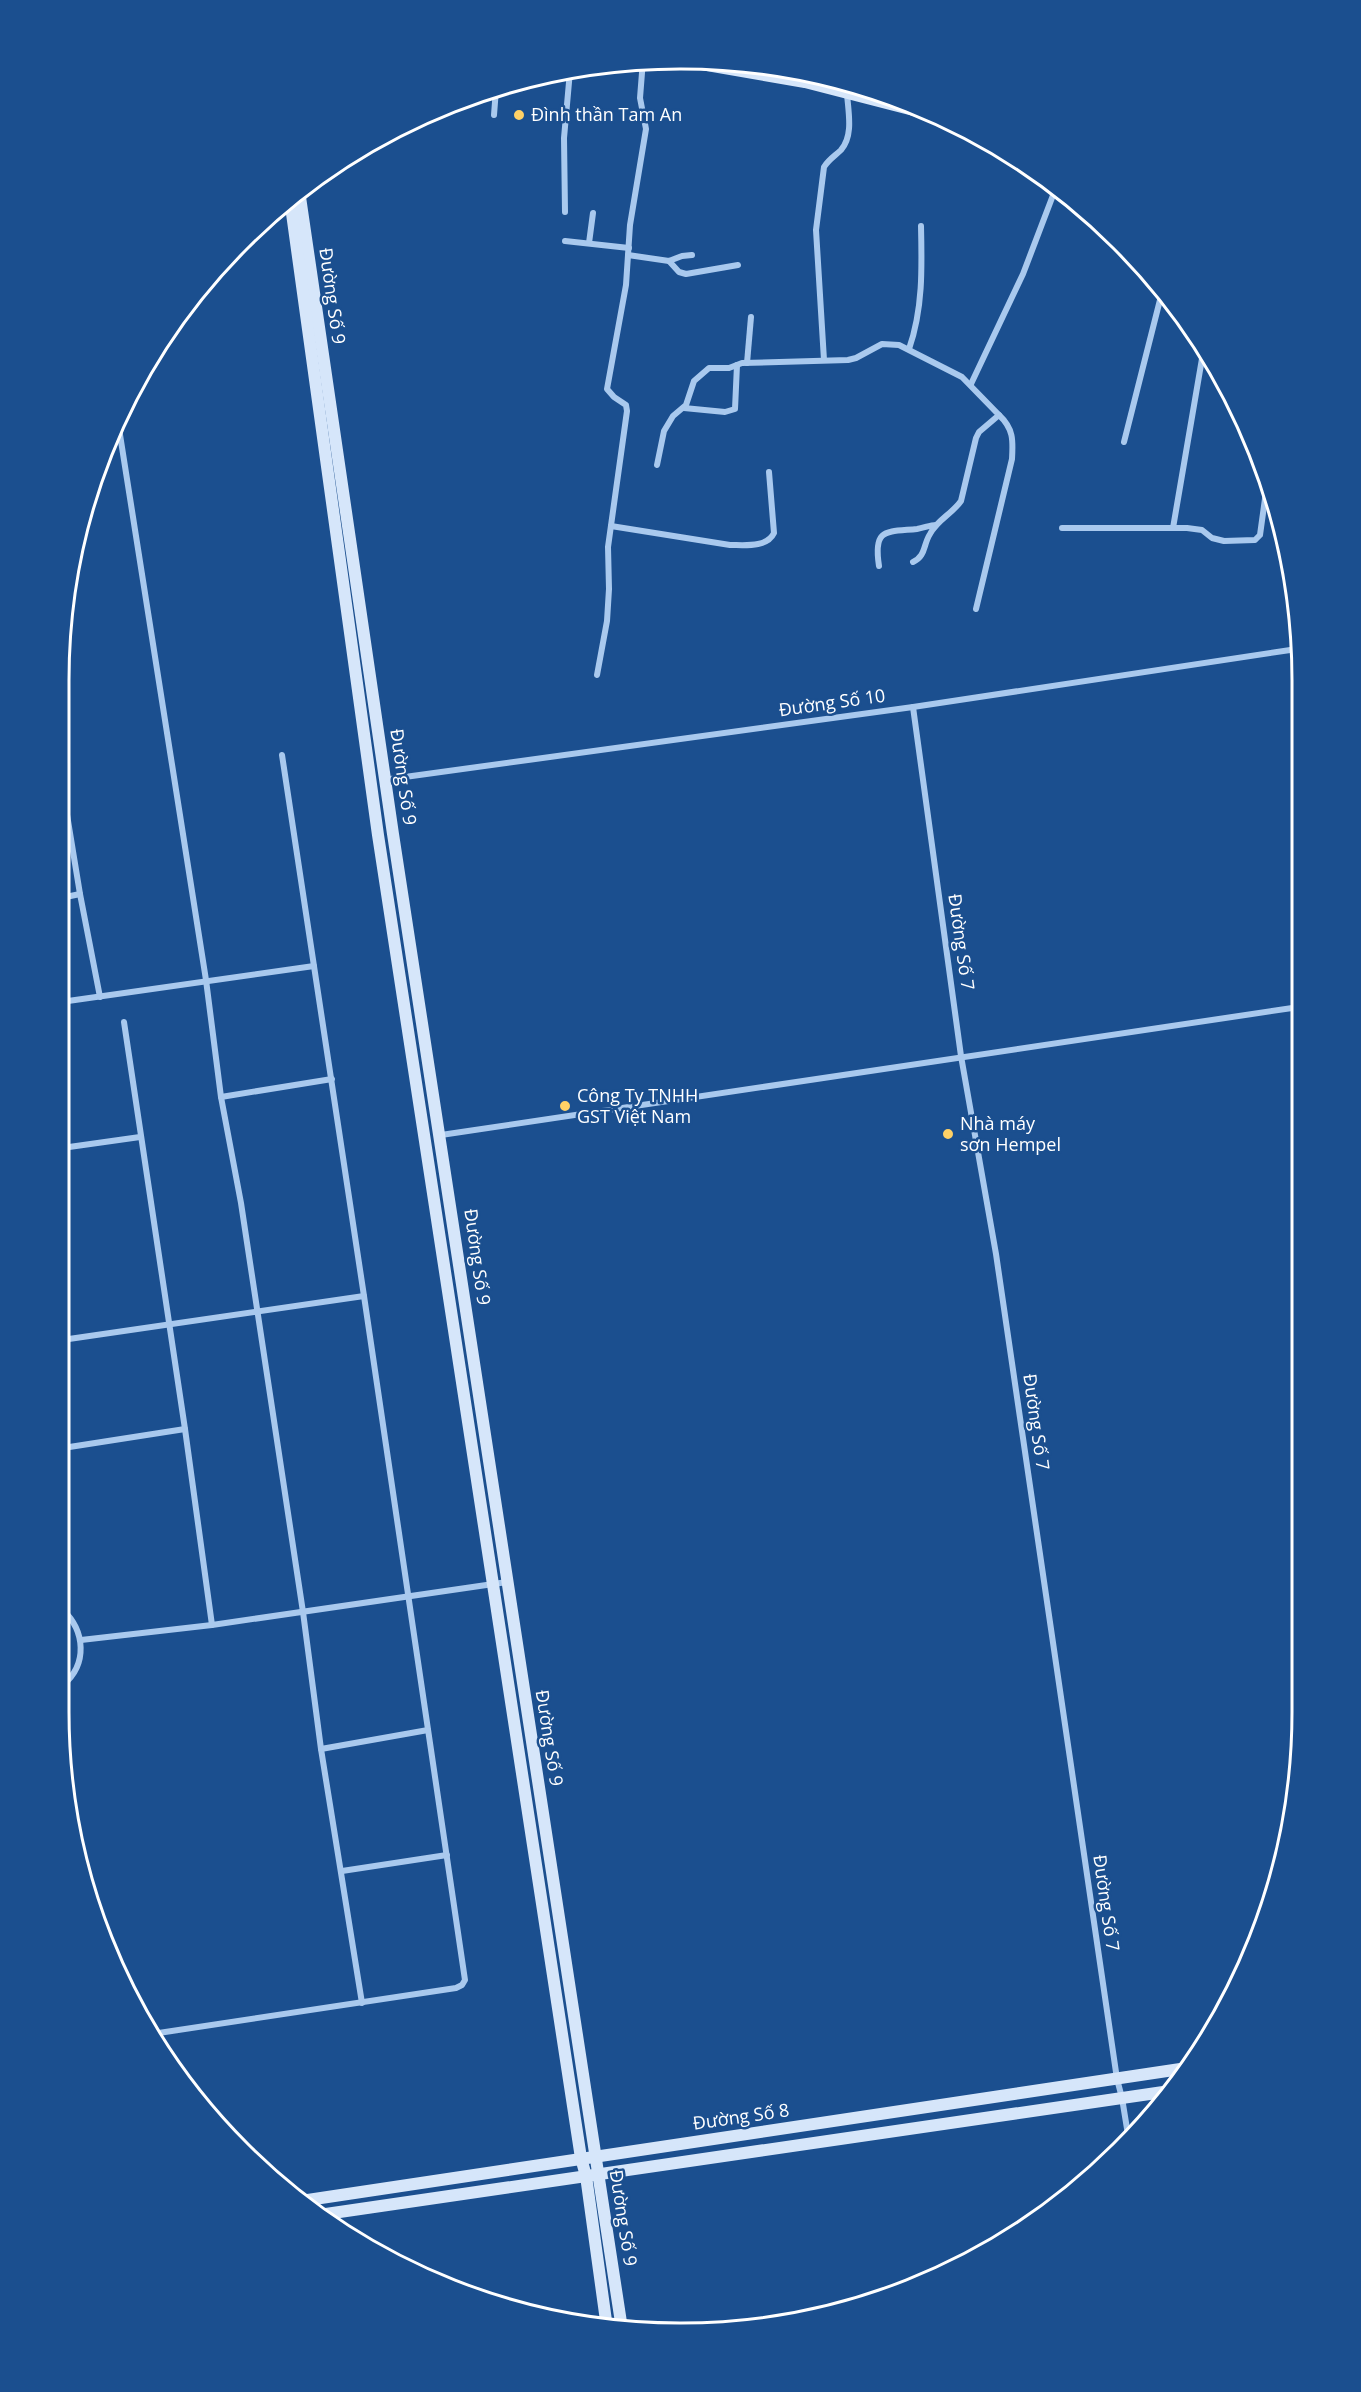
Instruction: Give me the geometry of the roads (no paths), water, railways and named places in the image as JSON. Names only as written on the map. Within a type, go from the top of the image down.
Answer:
[{"type":"street","points":[[597,675],[607,621],[608,547],[627,411],[626,405],[609,394],[607,389],[626,285],[628,255],[646,129],[640,98],[642,70]]},
{"type":"street","points":[[565,212],[564,138],[569,80]]},
{"type":"street","points":[[826,87],[856,95]]},
{"type":"street","points":[[825,360],[816,230],[824,167],[829,159],[842,149],[850,132],[847,93]]},
{"type":"street","points":[[494,115],[495,98]]},
{"type":"street","points":[[971,384],[1023,274],[1053,195]]},
{"type":"street","name":"Đường Số 9","points":[[301,201],[507,1582],[621,2320]]},
{"type":"street","name":"Đường Số 9","points":[[291,209],[370,781],[581,2158],[586,2176],[606,2318]]},
{"type":"street","points":[[589,243],[592,213]]},
{"type":"street","points":[[909,349],[919,314],[922,270],[921,226]]},
{"type":"street","points":[[565,241],[629,248]]},
{"type":"street","points":[[628,255],[669,261],[692,255]]},
{"type":"street","points":[[669,261],[679,272],[686,274],[738,265]]},
{"type":"street","points":[[1124,442],[1160,301]]},
{"type":"street","points":[[747,363],[751,317]]},
{"type":"street","points":[[657,465],[664,431],[673,416],[684,408],[694,381],[709,368],[729,368],[747,363],[856,358],[882,344],[891,343],[909,349],[971,384],[1010,426],[1013,436],[1012,459],[976,609]]},
{"type":"street","points":[[1173,528],[1202,361]]},
{"type":"street","points":[[684,408],[732,412],[735,409],[737,365]]},
{"type":"street","points":[[913,562],[922,556],[928,537],[936,525],[956,509],[961,501],[972,451],[979,432],[999,415]]},
{"type":"street","points":[[120,436],[206,980],[221,1097],[241,1203],[303,1612],[321,1749],[363,2003]]},
{"type":"street","points":[[611,526],[730,545],[765,542],[771,539],[774,533],[769,472]]},
{"type":"street","points":[[1062,528],[1173,528],[1202,530],[1212,538],[1224,542],[1255,540],[1260,535],[1265,500]]},
{"type":"street","points":[[879,566],[877,544],[883,535],[893,530],[918,529],[936,525]]},
{"type":"street","name":"Đường Số 10","points":[[370,781],[913,707],[1291,650]]},
{"type":"street","name":"Đường Số 7","points":[[913,707],[961,1056],[998,1266],[1117,2079],[1127,2129]]},
{"type":"street","points":[[161,2033],[456,1988],[465,1980],[282,755]]},
{"type":"street","points":[[69,835],[100,997]]},
{"type":"street","points":[[69,896],[80,894]]},
{"type":"street","points":[[69,1001],[314,966]]},
{"type":"street","points":[[441,1135],[1292,1008]]},
{"type":"street","points":[[124,1022],[212,1625]]},
{"type":"street","points":[[221,1097],[332,1079]]},
{"type":"street","points":[[69,1147],[140,1137]]},
{"type":"street","points":[[69,1339],[364,1296]]},
{"type":"street","points":[[69,1447],[185,1429]]},
{"type":"street","points":[[81,1640],[212,1625],[507,1582]]},
{"type":"street","points":[[69,1617],[75,1624],[81,1640],[77,1667],[69,1677]]},
{"type":"street","points":[[321,1749],[428,1730]]},
{"type":"street","points":[[342,1871],[447,1855]]},
{"type":"street","name":"Đường Số 8","points":[[310,2199],[1176,2070]]},
{"type":"street","name":"Đường Số 8","points":[[331,2213],[1159,2093]]},
{"type":"place","name":"Đình thần Tam An","points":[[519,115]]},
{"type":"place","name":"Công Ty TNHH GST Việt Nam","points":[[565,1106]]},
{"type":"place","name":"Nhà máy sơn Hempel","points":[[948,1134]]}]
